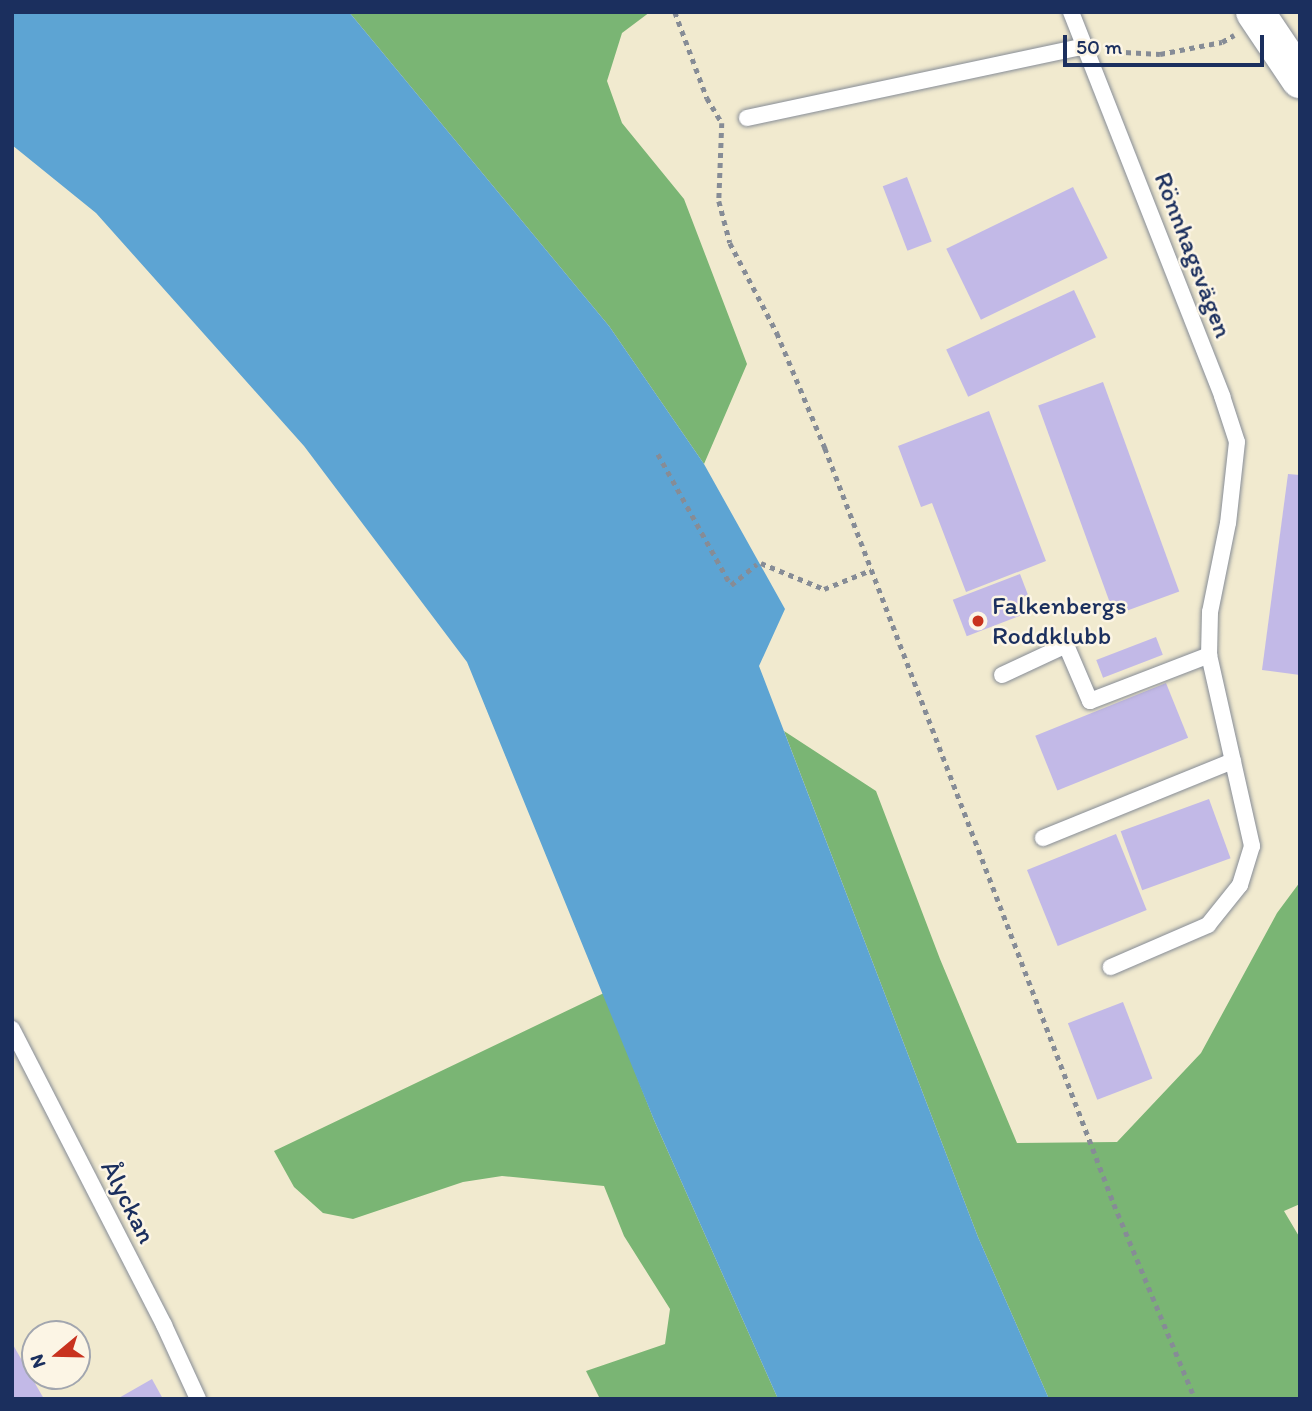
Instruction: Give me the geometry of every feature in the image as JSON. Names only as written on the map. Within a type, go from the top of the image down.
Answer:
[{"type":"main road","points":[[1257,16],[1300,79]]},
{"type":"lane","name":"Rönnhagsvägen","points":[[1071,12],[1237,442],[1228,523],[1210,612],[1209,655],[1252,846],[1240,885],[1208,925],[1111,967]]},
{"type":"lane","points":[[747,118],[1085,46]]},
{"type":"lane","points":[[1002,675],[1066,645],[1090,701],[1209,655]]},
{"type":"lane","points":[[1043,838],[1233,761]]},
{"type":"lane","name":"Ålyckan","points":[[12,1030],[164,1325],[198,1399]]},
{"type":"path","points":[[674,12],[707,98],[722,123],[719,201],[730,243],[777,333],[825,448],[1114,1204],[1195,1399]]},
{"type":"path","points":[[1085,46],[1096,50],[1160,54],[1180,51],[1222,42],[1257,16]]},
{"type":"path","points":[[658,454],[730,585],[759,564],[824,589],[871,570]]},
{"type":"green space","points":[[349,12],[650,12],[622,33],[607,81],[622,123],[684,199],[747,364],[704,464],[609,326]]},
{"type":"green space","points":[[784,731],[876,791],[940,959],[1017,1143],[1117,1142],[1201,1053],[1277,913],[1300,882],[1300,1204],[1284,1211],[1300,1238],[1300,1399],[1049,1399],[978,1237]]},
{"type":"green space","points":[[604,993],[654,1120],[778,1399],[600,1399],[586,1371],[665,1344],[670,1309],[624,1236],[604,1186],[502,1176],[463,1182],[353,1219],[323,1213],[294,1187],[274,1151]]},
{"type":"water","points":[[12,12],[349,12],[609,326],[704,464],[785,609],[759,666],[978,1237],[1049,1399],[778,1399],[654,1120],[467,662],[304,446],[96,213],[12,145]]},
{"type":"building","points":[[907,177],[932,241],[907,251],[883,186]]},
{"type":"building","points":[[1073,187],[1108,258],[981,320],[946,249]]},
{"type":"building","points":[[1074,290],[1096,337],[968,397],[946,350]]},
{"type":"building","points":[[1103,382],[1179,592],[1114,615],[1038,406]]},
{"type":"building","points":[[989,411],[1046,561],[966,592],[932,503],[921,507],[898,446]]},
{"type":"building","points":[[1288,474],[1300,475],[1300,675],[1262,670]]},
{"type":"building","points":[[1020,574],[1034,610],[967,636],[953,600]]},
{"type":"building","points":[[1156,637],[1163,655],[1103,678],[1096,660]]},
{"type":"building","points":[[1166,683],[1188,738],[1057,791],[1035,736]]},
{"type":"building","points":[[1209,799],[1231,858],[1142,890],[1121,831]]},
{"type":"building","points":[[1116,834],[1147,910],[1058,946],[1027,870]]},
{"type":"building","points":[[1123,1002],[1152,1079],[1097,1100],[1068,1023]]},
{"type":"building","points":[[12,1343],[21,1359],[21,1390],[39,1390],[44,1399],[12,1399]]},
{"type":"building","points":[[152,1379],[163,1399],[117,1399]]},
{"type":"place","name":"Falkenbergs Roddklubb","points":[[978,621]]}]
